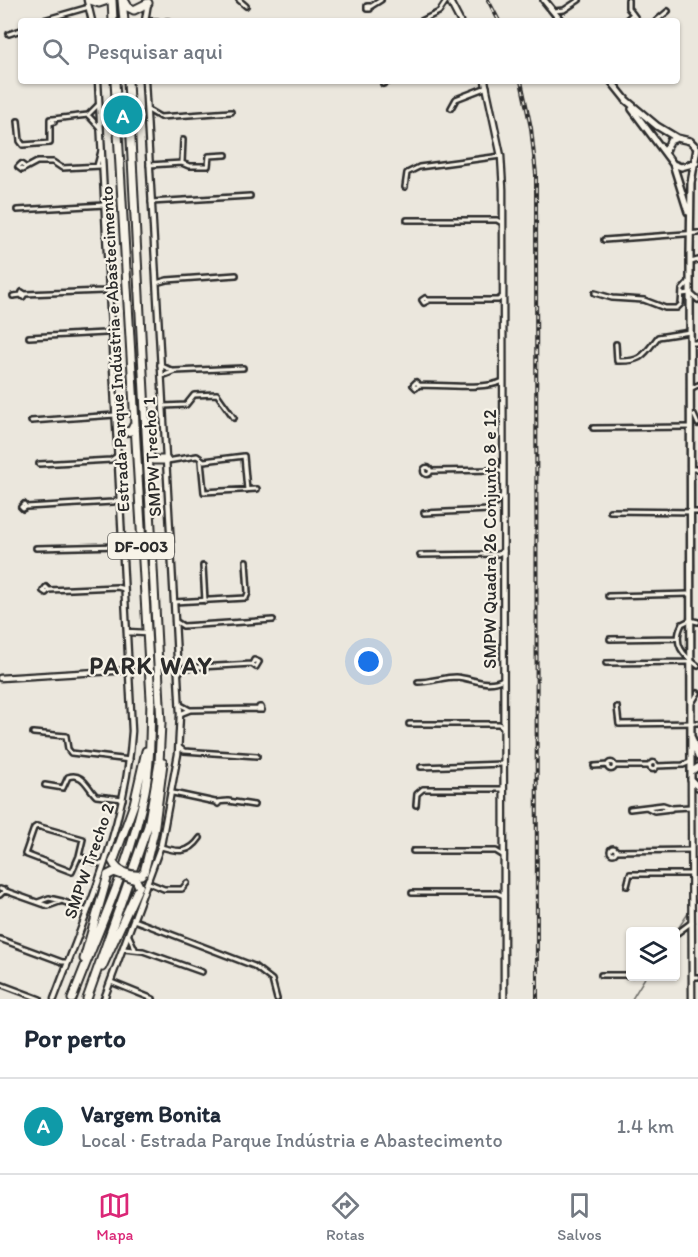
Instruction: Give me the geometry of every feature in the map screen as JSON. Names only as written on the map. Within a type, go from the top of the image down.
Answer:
[{"type":"highway","points":[[88,2],[99,3],[110,0],[113,18]]},
{"type":"highway","points":[[123,0],[128,7],[134,10],[149,5]]},
{"type":"highway","points":[[123,0],[124,18]]},
{"type":"highway","name":"Estrada Parque Indústria e Abastecimento","points":[[73,996],[125,863],[135,830],[145,790],[150,737],[135,419],[115,84]]},
{"type":"highway","name":"Estrada Parque Indústria e Abastecimento","points":[[87,998],[148,826],[159,763],[161,723],[128,84]]},
{"type":"highway","points":[[118,434],[130,431],[135,419]]},
{"type":"highway","points":[[118,434],[129,435],[136,446]]},
{"type":"highway","points":[[147,452],[153,460],[168,460]]},
{"type":"highway","points":[[148,472],[155,463],[168,460]]},
{"type":"highway","points":[[106,866],[133,875],[141,875],[144,872],[161,790],[164,743],[161,723]]},
{"type":"highway","points":[[73,996],[106,866],[134,804],[150,737]]},
{"type":"highway","points":[[87,998],[139,886],[136,880],[114,872],[106,866]]},
{"type":"main road","points":[[546,1],[558,18]]},
{"type":"main road","points":[[613,84],[666,151],[673,164],[690,219]]},
{"type":"main road","points":[[626,100],[657,126],[677,138],[690,141],[697,148],[697,159],[691,183],[690,219],[694,253],[690,263],[690,281],[695,296],[690,332],[690,389],[694,415],[690,428],[690,704],[692,736],[698,757]]},
{"type":"main road","points":[[666,151],[670,141],[677,138]]},
{"type":"main road","points":[[673,164],[681,167],[697,159]]},
{"type":"main road","points":[[692,722],[691,780],[698,787]]},
{"type":"main road","points":[[691,771],[698,767]]},
{"type":"street","points":[[239,0],[246,6]]},
{"type":"street","points":[[370,7],[381,0]]},
{"type":"street","points":[[427,18],[439,12],[448,0],[458,18]]},
{"type":"street","points":[[552,10],[564,10],[579,0]]},
{"type":"street","points":[[628,0],[628,8],[636,18]]},
{"type":"street","points":[[48,18],[88,2],[91,18]]},
{"type":"street","points":[[561,18],[564,10]]},
{"type":"street","points":[[659,18],[668,10]]},
{"type":"street","points":[[628,18],[633,14]]},
{"type":"street","points":[[9,33],[18,31]]},
{"type":"street","name":"SMPW Trecho 2","points":[[54,999],[65,964],[106,866],[123,802],[130,758],[130,670],[105,205],[100,166],[102,150],[98,84]]},
{"type":"street","name":"SMPW Trecho 1","points":[[104,999],[161,847],[173,793],[180,714],[168,460],[165,451],[145,84]]},
{"type":"street","points":[[451,108],[456,99],[486,84]]},
{"type":"street","name":"SMPW Quadra 26 Conjunto 8 e 12","points":[[486,84],[501,156],[504,216],[502,470],[504,495],[502,724],[504,999]]},
{"type":"street","points":[[18,121],[20,141],[23,145],[50,143],[50,123],[54,122],[54,119],[88,116],[99,104]]},
{"type":"street","points":[[146,109],[160,117],[231,112]]},
{"type":"street","points":[[88,116],[100,130]]},
{"type":"street","points":[[182,163],[183,140]]},
{"type":"street","points":[[690,141],[698,141]]},
{"type":"street","points":[[149,165],[182,163],[189,166],[208,166],[209,156],[226,155]]},
{"type":"street","points":[[405,187],[407,173],[419,167],[501,156]]},
{"type":"street","points":[[25,167],[37,162],[52,162],[62,168],[100,166]]},
{"type":"street","points":[[152,202],[250,196]]},
{"type":"street","points":[[17,210],[105,205]]},
{"type":"street","points":[[407,220],[497,220],[504,216]]},
{"type":"street","points":[[497,220],[504,224]]},
{"type":"street","points":[[604,240],[698,233]]},
{"type":"street","points":[[690,263],[698,259],[694,253]]},
{"type":"street","points":[[156,280],[236,275]]},
{"type":"street","points":[[595,293],[621,299],[644,300],[665,308],[679,306],[684,286],[690,281]]},
{"type":"street","points":[[13,296],[109,290]]},
{"type":"street","points":[[682,294],[695,296]]},
{"type":"street","points":[[428,300],[498,300],[503,296]]},
{"type":"street","points":[[498,300],[504,305]]},
{"type":"street","points":[[106,333],[111,329]]},
{"type":"street","points":[[616,344],[617,361],[631,362],[639,360],[658,337],[690,332]]},
{"type":"street","points":[[29,337],[106,333],[112,336]]},
{"type":"street","points":[[690,343],[698,343]]},
{"type":"street","points":[[160,365],[174,371]]},
{"type":"street","points":[[161,376],[174,371],[243,368]]},
{"type":"street","points":[[419,385],[498,384],[503,381]]},
{"type":"street","points":[[690,381],[698,385]]},
{"type":"street","points":[[498,384],[503,388]]},
{"type":"street","points":[[690,389],[698,385]]},
{"type":"street","points":[[163,406],[185,405],[192,396],[215,394],[234,418]]},
{"type":"street","points":[[694,415],[698,424]]},
{"type":"street","points":[[31,421],[115,417]]},
{"type":"street","points":[[593,428],[690,428]]},
{"type":"street","points":[[39,464],[111,460],[118,455]]},
{"type":"street","points":[[168,460],[197,456],[201,460],[204,492],[257,489]]},
{"type":"street","points":[[201,460],[244,456],[247,490]]},
{"type":"street","points":[[111,460],[119,465]]},
{"type":"street","points":[[690,469],[698,469]]},
{"type":"street","points":[[430,471],[502,470]]},
{"type":"street","points":[[424,513],[490,510],[504,495]]},
{"type":"street","points":[[26,507],[121,502]]},
{"type":"street","points":[[610,511],[698,512]]},
{"type":"street","points":[[116,544],[123,540]]},
{"type":"street","points":[[36,548],[116,544],[123,547]]},
{"type":"street","points":[[420,555],[498,554],[504,551]]},
{"type":"street","points":[[498,554],[503,558]]},
{"type":"street","points":[[174,602],[246,598],[248,593],[246,561]]},
{"type":"street","points":[[203,566],[205,601]]},
{"type":"street","points":[[117,587],[125,581]]},
{"type":"street","points":[[49,590],[117,587],[126,590]]},
{"type":"street","points":[[608,596],[690,594]]},
{"type":"street","points":[[176,630],[181,626],[273,620]]},
{"type":"street","points":[[698,622],[690,620],[682,624],[678,638],[681,651],[690,662],[698,666]]},
{"type":"street","points":[[175,621],[181,626]]},
{"type":"street","points":[[128,632],[146,633]]},
{"type":"street","points":[[610,639],[678,638]]},
{"type":"street","points":[[177,661],[183,668]]},
{"type":"street","points":[[606,663],[690,662]]},
{"type":"street","points":[[177,674],[183,668],[252,664]]},
{"type":"street","points":[[0,678],[130,670]]},
{"type":"street","points":[[418,682],[460,677],[472,682],[497,682],[504,678]]},
{"type":"street","points":[[497,682],[504,686]]},
{"type":"street","points":[[690,704],[698,693]]},
{"type":"street","points":[[179,704],[190,710]]},
{"type":"street","points":[[617,707],[619,724],[692,722]]},
{"type":"street","points":[[180,714],[190,710],[258,709]]},
{"type":"street","points":[[409,724],[502,724]]},
{"type":"street","points":[[33,733],[66,736],[71,753],[130,758]]},
{"type":"street","points":[[178,747],[184,751],[257,756]]},
{"type":"street","points":[[178,754],[184,751]]},
{"type":"street","points":[[594,766],[608,765],[611,769],[614,766],[649,766],[653,762],[656,766],[683,765],[690,762]]},
{"type":"street","points":[[683,765],[691,771]]},
{"type":"street","points":[[421,767],[502,766]]},
{"type":"street","points":[[45,785],[64,788],[68,777],[75,775],[82,777],[96,796],[123,802]]},
{"type":"street","points":[[691,780],[691,874],[695,977],[692,999]]},
{"type":"street","points":[[690,798],[698,787]]},
{"type":"street","points":[[416,805],[417,794],[423,789],[504,789]]},
{"type":"street","points":[[173,793],[218,802],[254,805]]},
{"type":"street","points":[[630,808],[663,805],[672,808],[690,807]]},
{"type":"street","points":[[37,826],[83,838],[79,856],[71,872],[25,853],[34,828],[37,826]]},
{"type":"street","points":[[161,847],[185,851],[193,848],[200,838]]},
{"type":"street","points":[[413,851],[496,851],[504,846]]},
{"type":"street","points":[[616,851],[691,850]]},
{"type":"street","points":[[496,851],[504,856]]},
{"type":"street","points":[[79,856],[106,866]]},
{"type":"street","points":[[627,886],[630,874],[691,874]]},
{"type":"street","points":[[149,884],[171,890],[182,889],[187,883]]},
{"type":"street","points":[[0,889],[50,906],[62,901]]},
{"type":"street","points":[[497,893],[504,889]]},
{"type":"street","points":[[0,895],[5,890]]},
{"type":"street","points":[[412,893],[497,893],[504,896]]},
{"type":"street","points":[[38,903],[49,898],[87,910]]},
{"type":"street","points":[[135,920],[254,966],[272,980],[278,999]]},
{"type":"street","points":[[680,930],[692,922]]},
{"type":"street","points":[[129,936],[135,949]]},
{"type":"street","points":[[0,939],[65,964]]},
{"type":"street","points":[[124,949],[135,949],[202,972]]},
{"type":"street","points":[[601,975],[626,975]]},
{"type":"street","points":[[0,984],[40,999]]},
{"type":"street","points":[[110,984],[153,999]]},
{"type":"waterway","points":[[694,905],[698,899]]},
{"type":"waterway","points":[[679,927],[689,912]]},
{"type":"waterway","points":[[632,999],[643,981]]},
{"type":"railway","points":[[488,0],[497,18]]},
{"type":"railway","points":[[522,84],[531,128],[536,174],[537,999]]},
{"type":"place","name":"Vargem Bonita","points":[[123,115]]},
{"type":"district","name":"PARK WAY","points":[[151,666]]}]
